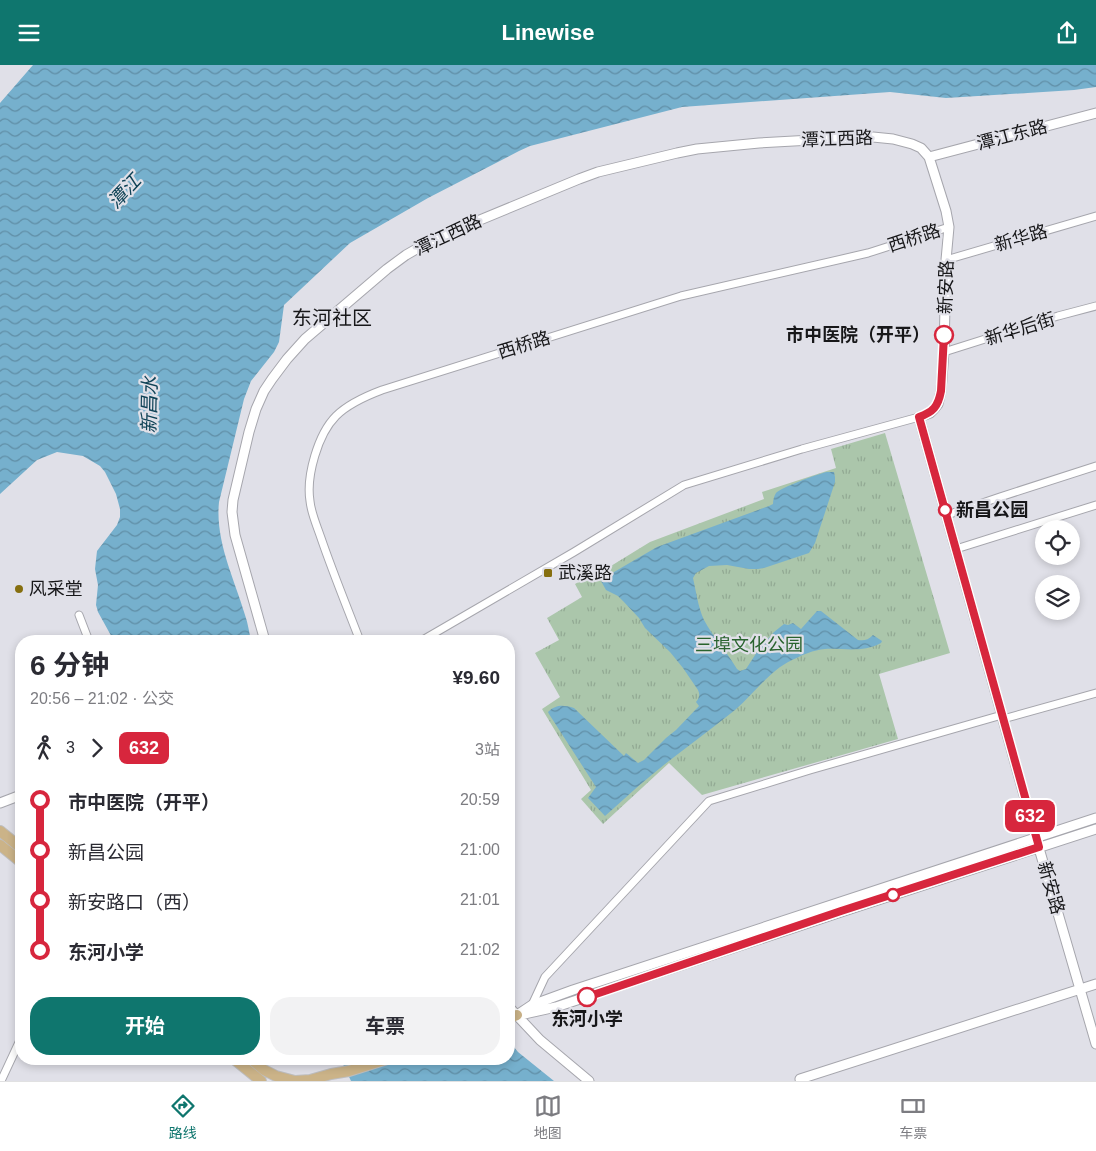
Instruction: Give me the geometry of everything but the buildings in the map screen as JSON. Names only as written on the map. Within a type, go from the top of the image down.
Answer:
[{"type":"main road","points":[[0,831],[15,843]]},
{"type":"main road","points":[[0,845],[15,857]]},
{"type":"main road","points":[[241,1065],[261,1081]]},
{"type":"main road","points":[[259,1065],[270,1073],[288,1080],[310,1080],[331,1074],[345,1077],[372,1065]]},
{"type":"street","name":"潭江东路","points":[[929,157],[1096,113]]},
{"type":"street","name":"潭江西路","points":[[264,635],[235,535],[232,512],[233,500],[256,409],[272,379],[305,339],[401,258],[434,239],[578,179],[598,172],[696,149],[759,143],[883,138],[893,139],[922,148],[929,157]]},
{"type":"street","points":[[912,144],[936,150],[958,149]]},
{"type":"street","name":"新安路","points":[[929,157],[946,211],[949,227],[946,259],[944,352],[940,399],[930,413],[919,417],[1096,1044]]},
{"type":"street","name":"新华路","points":[[946,259],[1096,216]]},
{"type":"street","name":"西桥路","points":[[358,635],[327,557],[310,505],[309,494],[312,465],[319,445],[335,417],[343,410],[368,395],[382,390],[681,296],[868,253],[949,227]]},
{"type":"street","name":"新华后街","points":[[944,352],[1096,306]]},
{"type":"street","points":[[430,635],[574,552],[684,485],[802,449],[919,417]]},
{"type":"street","points":[[947,515],[1096,466]]},
{"type":"street","points":[[956,549],[1096,505]]},
{"type":"street","points":[[79,615],[87,635]]},
{"type":"street","points":[[532,1005],[545,977],[709,801],[810,770],[1096,693]]},
{"type":"street","points":[[0,803],[15,797]]},
{"type":"street","points":[[515,1017],[556,1007],[841,911],[1038,843],[1096,819]]},
{"type":"street","points":[[515,1016],[532,1005],[720,941],[1038,843],[1096,829]]},
{"type":"street","points":[[800,1079],[1096,984]]},
{"type":"street","points":[[515,1019],[590,1081]]},
{"type":"street","points":[[0,1081],[15,1050]]},
{"type":"green space","name":"三埠文化公园","points":[[885,433],[950,653],[879,674],[898,739],[702,795],[669,763],[603,824],[581,799],[591,790],[542,709],[560,697],[535,653],[559,640],[547,618],[582,597],[575,584],[592,574],[593,577],[650,542],[764,499],[762,492],[836,468],[831,449]]},
{"type":"water","points":[[33,65],[1096,65],[1096,87],[1074,90],[946,98],[890,92],[682,107],[530,146],[428,198],[350,243],[284,305],[279,342],[274,352],[251,381],[244,399],[219,502],[219,517],[223,545],[250,635],[111,635],[96,605],[98,585],[95,569],[97,551],[117,525],[120,509],[116,494],[105,472],[100,466],[83,456],[57,452],[37,460],[0,494],[0,103]]},
{"type":"water","points":[[827,472],[834,472],[835,482],[815,543],[809,553],[758,569],[727,565],[709,566],[696,573],[693,578],[700,610],[704,620],[740,671],[746,669],[759,649],[784,624],[793,623],[801,629],[817,611],[821,611],[858,640],[866,640],[873,635],[882,641],[881,643],[860,649],[816,650],[792,660],[776,670],[735,710],[659,769],[605,816],[588,798],[596,787],[548,712],[560,706],[574,708],[624,756],[626,753],[638,763],[644,760],[699,706],[696,702],[699,695],[698,690],[670,652],[645,628],[639,618],[618,596],[606,590],[601,581],[602,579],[657,547],[769,506],[773,504],[775,495],[779,491],[800,481]]},
{"type":"water","points":[[515,1048],[554,1081],[351,1081],[343,1065],[515,1065]]},
{"type":"bus line","name":"632","points":[[587,997],[841,911],[1039,847],[919,417],[930,413],[940,399],[944,335]]},
{"type":"place","name":"市中医院（开平）","points":[[944,335]]},
{"type":"place","name":"新昌公园","points":[[945,510]]},
{"type":"place","name":"武溪路","points":[[548,573]]},
{"type":"place","name":"风采堂","points":[[19,589]]},
{"type":"place","name":"东河小学","points":[[587,997]]},
{"type":"district","name":"东河社区","points":[[332,318]]},
{"type":"water label","name":"潭江","points":[[124,191]]},
{"type":"water label","name":"新昌水","points":[[149,405]]}]
